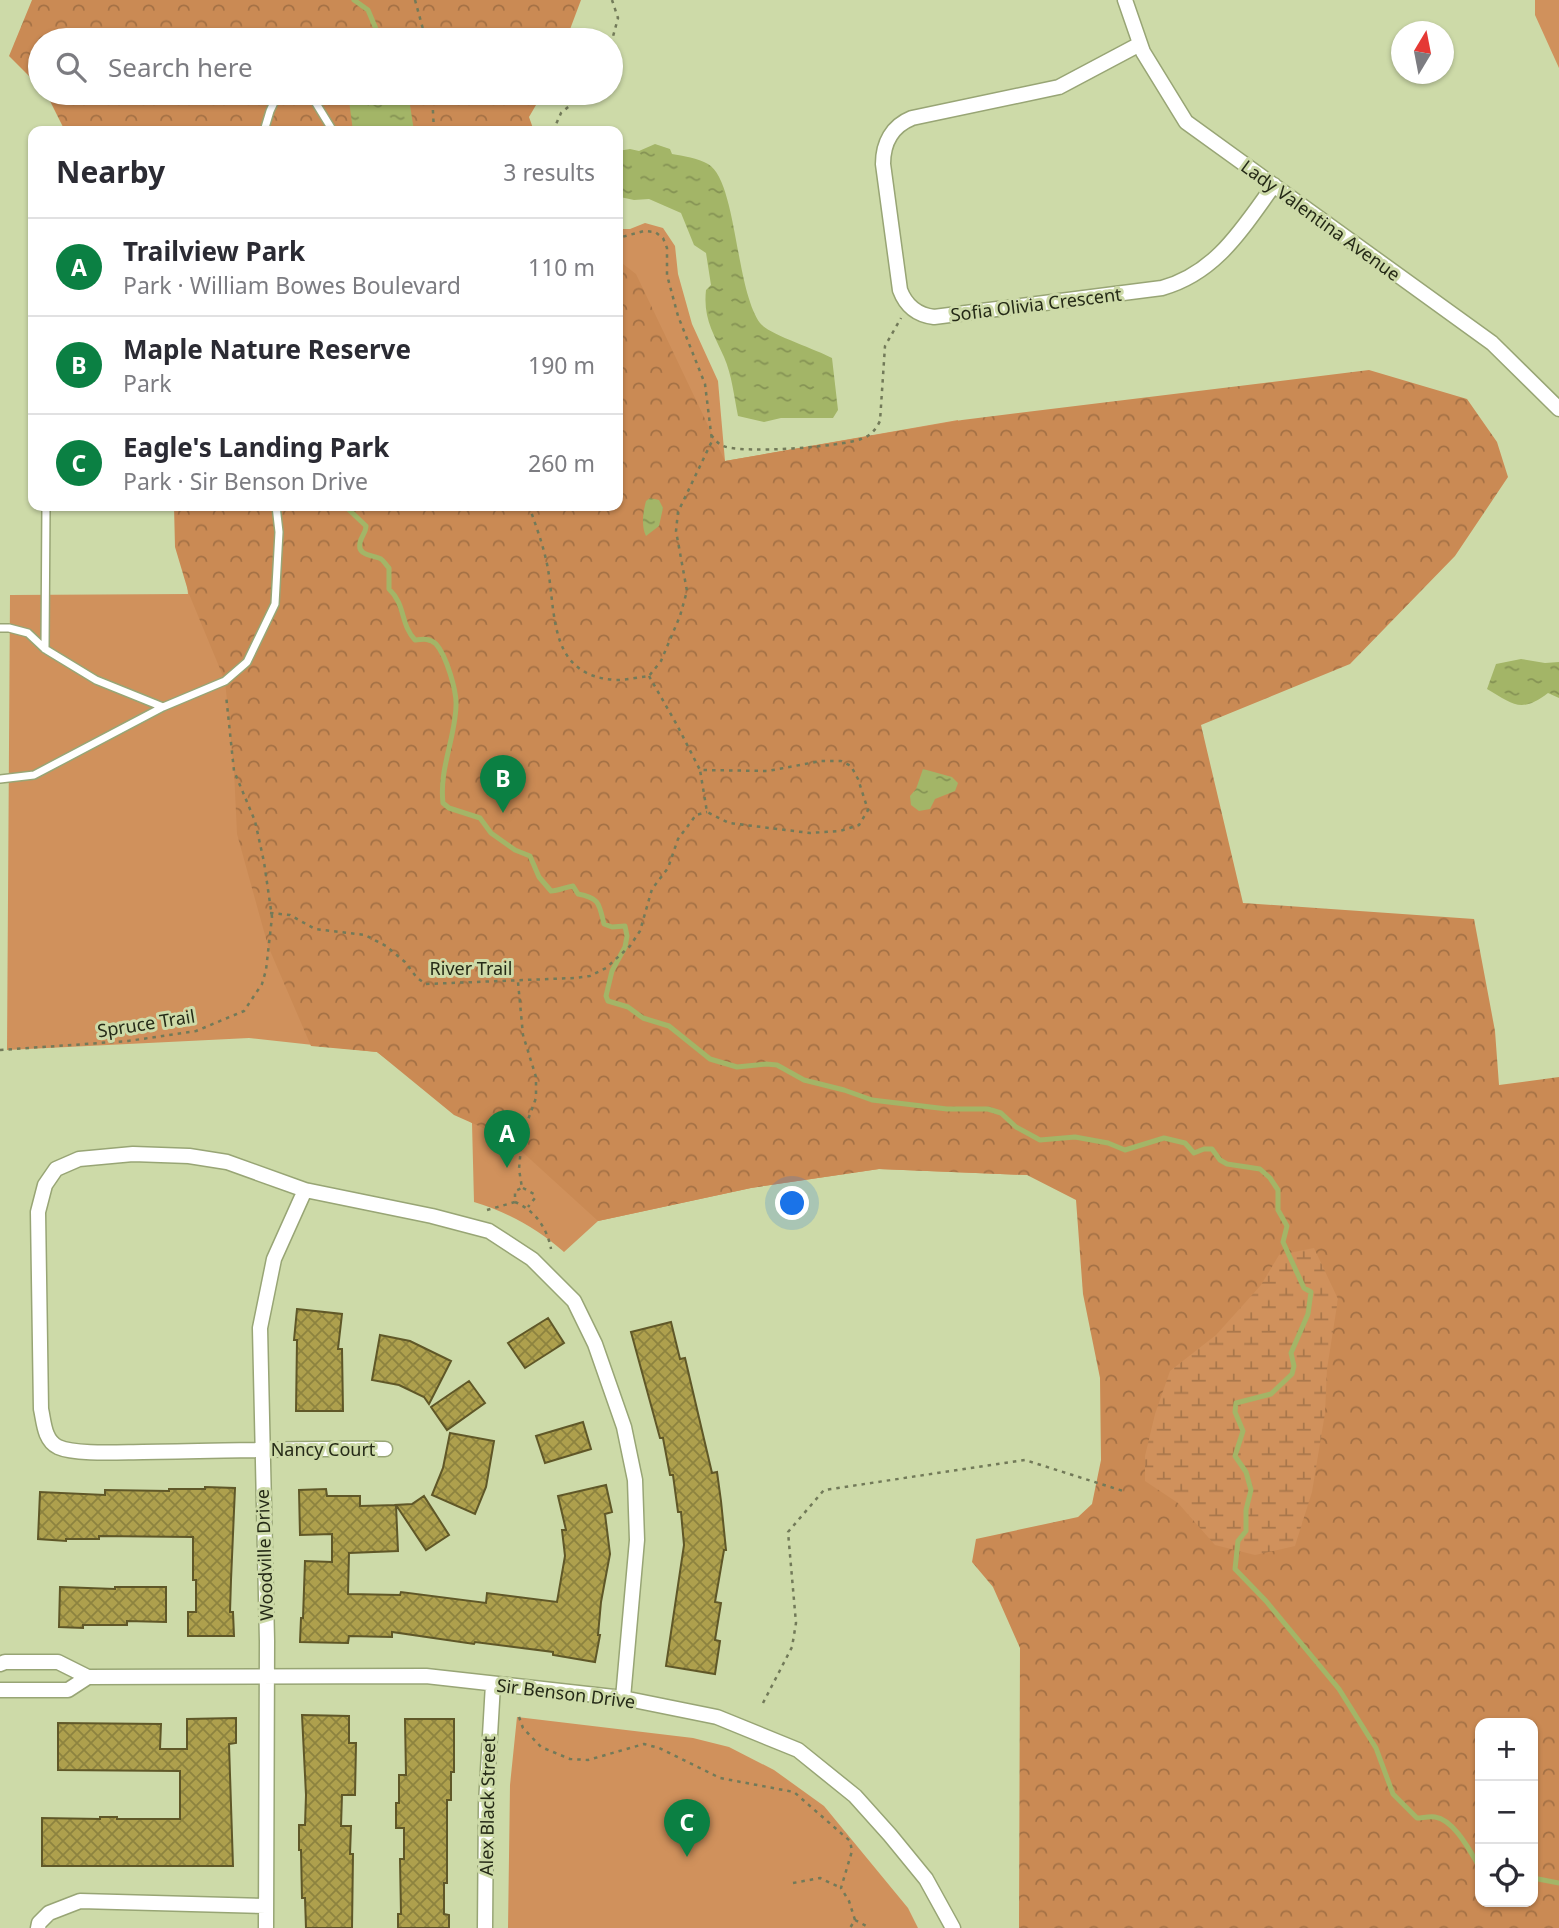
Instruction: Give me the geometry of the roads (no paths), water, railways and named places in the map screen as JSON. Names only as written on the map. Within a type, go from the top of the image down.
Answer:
[{"type":"street","name":"Lady Valentina Avenue","points":[[1125,0],[1140,44],[1186,122],[1492,343],[1559,409]]},
{"type":"street","name":"Sofia Olivia Crescent","points":[[1140,44],[1059,87],[912,118],[893,131],[886,145],[883,164],[900,290],[909,306],[919,313],[934,317],[1177,284],[1221,255],[1239,235],[1273,185]]},
{"type":"street","name":"Nancy Court","points":[[385,1449],[104,1452],[57,1446],[46,1436],[41,1409],[38,1212],[45,1185],[56,1169],[79,1159],[120,1156],[189,1156],[227,1162],[304,1190],[432,1216],[489,1231],[532,1259],[574,1301],[595,1344],[620,1415],[635,1480],[637,1540],[623,1698]]},
{"type":"street","name":"Woodville Drive","points":[[265,1928],[266,1677],[260,1328],[274,1259],[304,1190]]},
{"type":"street","name":"Sir Benson Drive","points":[[0,1664],[58,1662],[88,1676],[426,1676],[623,1698],[717,1717],[798,1750],[855,1796],[926,1879],[953,1928]]},
{"type":"street","name":"Sir Benson Drive","points":[[0,1690],[68,1690],[88,1676]]},
{"type":"street","name":"Alex Black Street","points":[[485,1928],[486,1804],[493,1684]]},
{"type":"street","points":[[38,1928],[39,1923],[49,1913],[80,1901],[266,1906]]},
{"type":"lane","points":[[266,126],[273,105]]},
{"type":"lane","points":[[317,105],[330,126]]},
{"type":"lane","points":[[45,649],[46,511]]},
{"type":"lane","points":[[0,779],[34,775],[163,707],[225,681],[247,662],[275,604],[279,532],[277,511]]},
{"type":"lane","points":[[0,628],[28,634],[45,649],[96,680],[163,707]]},
{"type":"water","points":[[350,105],[410,105],[413,126],[352,126]]},
{"type":"water","points":[[655,144],[670,149],[672,154],[704,162],[718,174],[731,213],[745,286],[752,307],[765,327],[832,358],[838,410],[833,418],[781,418],[764,422],[738,416],[729,371],[707,317],[706,290],[711,285],[706,253],[694,245],[681,213],[649,199],[623,198],[623,150],[639,151]]},
{"type":"water","points":[[650,498],[659,500],[663,508],[659,526],[646,536],[643,514],[646,501]]},
{"type":"water","points":[[1521,659],[1559,662],[1559,698],[1548,693],[1531,703],[1517,705],[1487,689],[1496,664]]},
{"type":"water","points":[[923,769],[952,777],[958,783],[955,791],[935,799],[930,809],[919,811],[911,805],[910,796],[916,789]]},
{"type":"waterway","points":[[354,0],[368,10],[376,28]]},
{"type":"waterway","points":[[350,511],[366,526],[361,538],[361,550],[381,559],[389,568],[389,589],[398,601],[410,634],[415,640],[424,639],[436,644],[450,674],[456,706],[443,778],[443,803],[449,808],[480,818],[491,833],[515,850],[530,856],[539,877],[551,891],[573,886],[578,894],[595,900],[604,924],[612,927],[625,926],[625,947],[612,971],[606,996],[608,1001],[628,1007],[643,1018],[669,1026],[710,1059],[737,1067],[777,1065],[804,1080],[872,1100],[947,1109],[988,1109],[1001,1113],[1016,1127],[1040,1140],[1075,1137],[1108,1143],[1125,1150],[1164,1138],[1185,1143],[1194,1153],[1212,1149],[1220,1160],[1227,1164],[1260,1169],[1270,1178],[1278,1190],[1278,1210],[1287,1226],[1283,1242],[1304,1288],[1311,1292],[1308,1314],[1291,1353],[1294,1366],[1292,1374],[1271,1394],[1236,1403],[1235,1412],[1243,1431],[1235,1456],[1246,1472],[1251,1490],[1246,1510],[1246,1531],[1238,1541],[1235,1569],[1266,1601],[1339,1689],[1376,1748],[1393,1794],[1417,1818],[1435,1817],[1449,1824],[1462,1838],[1475,1860]]},
{"type":"waterway","points":[[1538,1879],[1559,1883]]},
{"type":"place","name":"Maple Nature Reserve","points":[[503,813]]},
{"type":"place","name":"Trailview Park","points":[[507,1168]]},
{"type":"place","name":"Eagle's Landing Park","points":[[687,1857]]}]
